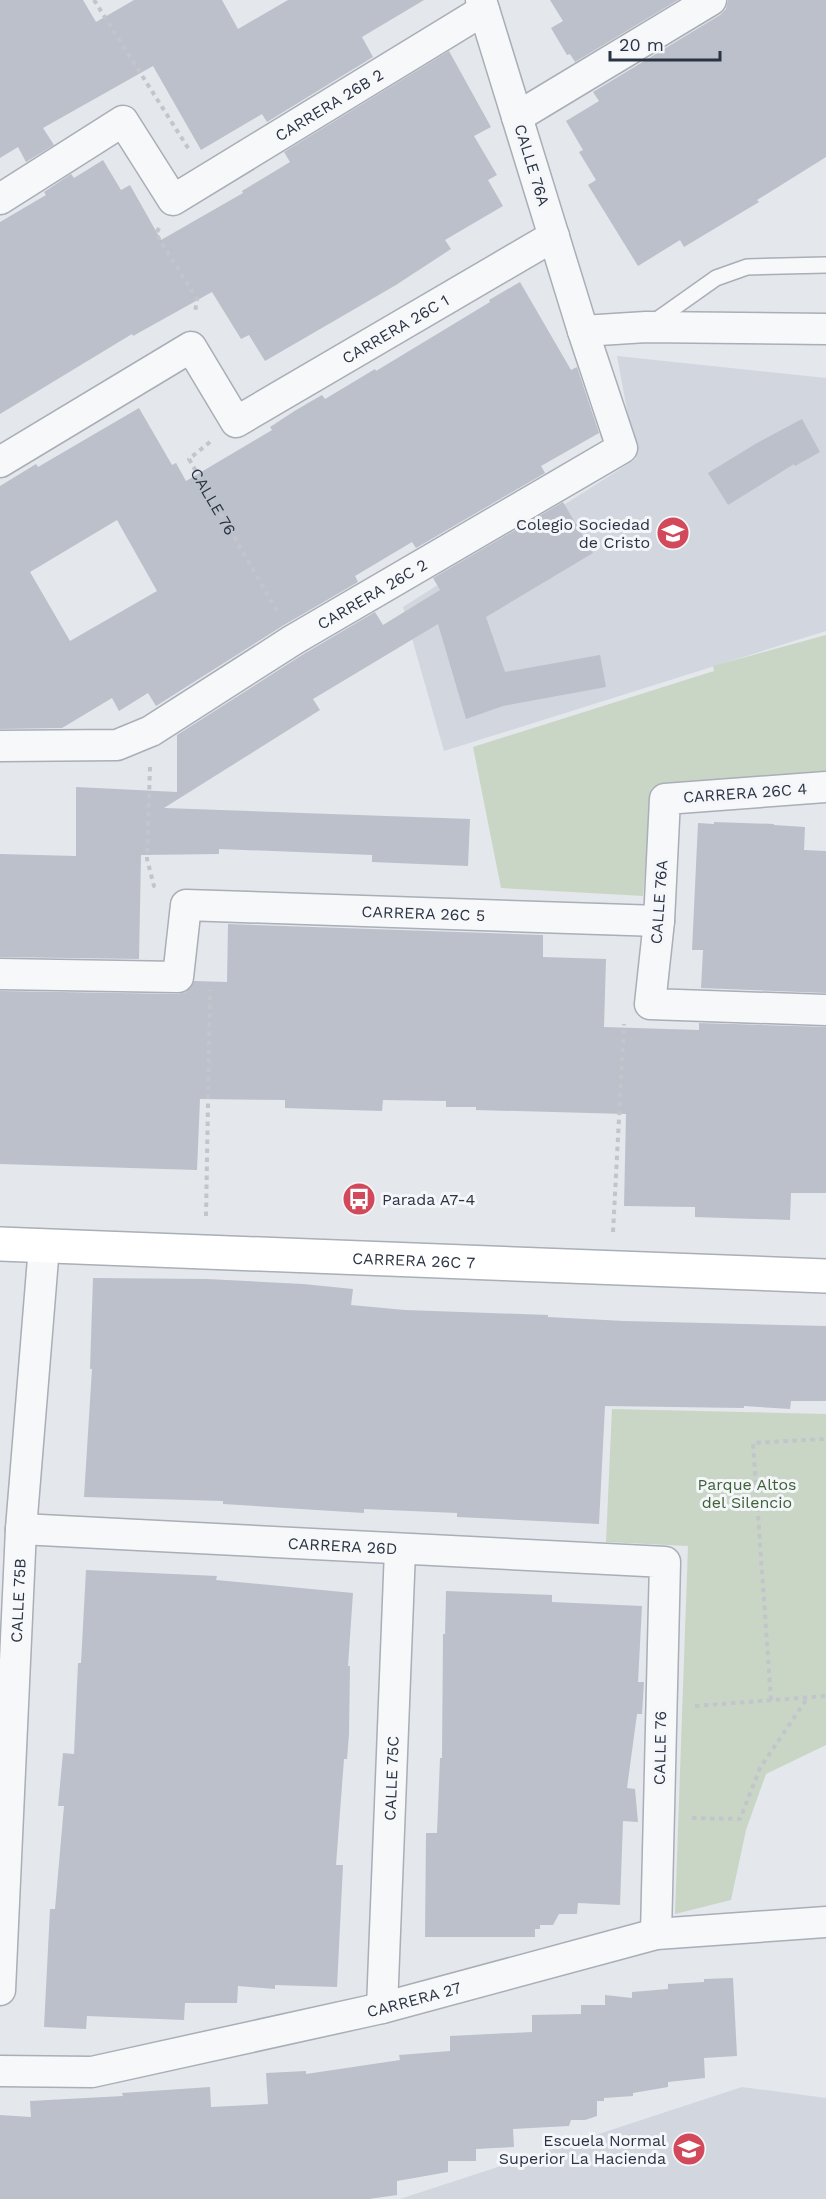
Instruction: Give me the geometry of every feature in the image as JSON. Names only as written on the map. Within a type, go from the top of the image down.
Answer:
[{"type":"street","points":[[517,117],[711,0]]},
{"type":"street","name":"CALLE 76A","points":[[483,5],[583,331]]},
{"type":"street","name":"CARRERA 26B 2","points":[[173,200],[483,5]]},
{"type":"street","points":[[0,200],[123,121],[173,200]]},
{"type":"street","name":"CARRERA 26C 1","points":[[236,422],[554,236]]},
{"type":"street","points":[[583,331],[646,327],[826,329]]},
{"type":"street","name":"CARRERA 26C 2","points":[[0,746],[117,745],[151,730],[293,640],[622,448],[583,331]]},
{"type":"street","points":[[0,462],[191,347],[236,422]]},
{"type":"street","name":"CARRERA 26C 4","points":[[665,799],[826,787]]},
{"type":"street","name":"CALLE 76A","points":[[651,999],[659,921],[665,799]]},
{"type":"street","points":[[0,974],[178,977],[186,905]]},
{"type":"street","name":"CARRERA 26C 5","points":[[186,905],[659,921]]},
{"type":"street","points":[[651,999],[826,1010]]},
{"type":"street","name":"CARRERA 26C 7","points":[[0,1244],[826,1276]]},
{"type":"street","name":"CALLE 75B","points":[[0,1990],[21,1529],[44,1246]]},
{"type":"street","name":"CARRERA 26D","points":[[21,1529],[665,1562]]},
{"type":"street","name":"CALLE 75C","points":[[382,2008],[399,1550]]},
{"type":"street","name":"CALLE 76","points":[[656,1934],[665,1562]]},
{"type":"street","name":"CARRERA 27","points":[[0,2072],[92,2072],[382,2008],[656,1934],[826,1922]]},
{"type":"lane","points":[[646,327],[716,278],[747,267],[826,265]]},
{"type":"path","points":[[96,0],[208,179]]},
{"type":"path","points":[[173,200],[156,234],[197,299],[191,347]]},
{"type":"path","name":"CALLE 76","points":[[236,422],[189,459],[293,640]]},
{"type":"path","points":[[151,730],[147,860],[154,886],[186,905]]},
{"type":"path","points":[[178,977],[210,977],[206,1219]]},
{"type":"path","points":[[613,1242],[625,998],[651,999]]},
{"type":"path","points":[[771,1700],[753,1443],[826,1438]]},
{"type":"path","points":[[662,1708],[826,1696]]},
{"type":"path","points":[[659,1816],[740,1819],[760,1768],[808,1697]]},
{"type":"shaded area","name":"Colegio Sociedad de Cristo","points":[[617,356],[826,378],[826,631],[444,751],[403,607],[636,459]]},
{"type":"shaded area","name":"Escuela Normal Superior La Hacienda","points":[[742,2087],[826,2098],[826,2199],[400,2199]]},
{"type":"green space","points":[[826,635],[826,773],[652,788],[643,896],[501,888],[473,747],[714,671],[713,666]]},
{"type":"green space","name":"Parque Altos del Silencio","points":[[612,1409],[826,1414],[826,1745],[766,1774],[746,1830],[731,1900],[675,1914],[688,1546],[606,1542]]},
{"type":"building","points":[[0,0],[83,0],[96,22],[134,0],[222,0],[238,29],[288,0],[424,0],[362,37],[373,57],[267,122],[262,114],[201,150],[153,66],[43,128],[54,145],[26,162],[18,147],[0,158]]},
{"type":"building","points":[[550,0],[678,0],[575,62],[570,54],[567,55],[551,28],[563,21]]},
{"type":"building","points":[[728,0],[826,0],[826,157],[757,200],[759,202],[684,247],[680,240],[638,266],[588,185],[596,180],[579,152],[583,150],[566,121],[599,101],[593,92],[720,15],[726,9]]},
{"type":"building","points":[[449,51],[491,127],[474,136],[497,175],[488,180],[503,206],[445,240],[451,249],[396,285],[265,361],[249,335],[241,339],[212,292],[133,336],[132,334],[0,414],[0,222],[46,195],[44,192],[71,174],[74,178],[103,160],[121,190],[130,185],[161,240],[243,193],[242,191],[290,162],[284,152]]},
{"type":"building","points":[[520,282],[571,370],[577,367],[599,433],[541,466],[545,473],[416,548],[412,542],[355,576],[358,582],[284,625],[156,706],[148,693],[119,711],[112,698],[62,728],[0,729],[0,486],[36,464],[38,467],[139,408],[172,465],[176,463],[186,481],[272,430],[270,427],[296,410],[322,395],[325,399],[375,369],[376,371],[490,302],[489,300]],"holes":[[[117,520],[157,591],[70,641],[30,572]]]},
{"type":"building","points":[[802,419],[820,452],[795,466],[794,464],[728,505],[708,473]]},
{"type":"building","points":[[563,502],[593,553],[486,617],[505,672],[600,655],[606,687],[503,706],[466,719],[438,624],[313,699],[320,710],[164,808],[470,819],[468,866],[372,862],[372,855],[219,849],[219,854],[141,855],[139,959],[0,957],[0,854],[76,856],[76,787],[177,792],[177,735],[302,655],[375,612],[383,625],[440,590],[433,578]]},
{"type":"building","points":[[714,822],[805,827],[804,850],[826,851],[826,993],[701,988],[703,950],[692,950],[698,823],[714,824]]},
{"type":"building","points":[[228,924],[543,935],[543,957],[606,959],[604,1027],[699,1030],[699,1023],[826,1027],[826,1193],[791,1193],[790,1220],[695,1217],[695,1207],[624,1206],[626,1114],[476,1110],[476,1107],[446,1107],[446,1101],[383,1100],[382,1111],[285,1108],[285,1100],[200,1099],[197,1170],[0,1164],[0,991],[178,994],[186,992],[194,981],[227,982]]},
{"type":"building","points":[[93,1278],[207,1279],[353,1289],[351,1305],[405,1310],[548,1315],[548,1317],[624,1321],[826,1326],[826,1401],[791,1401],[790,1409],[744,1406],[744,1408],[605,1406],[599,1524],[457,1517],[457,1513],[364,1509],[364,1513],[223,1504],[223,1501],[84,1497],[92,1369],[90,1369]]},
{"type":"building","points":[[86,1570],[217,1576],[216,1580],[353,1593],[348,1666],[350,1666],[349,1734],[347,1759],[344,1759],[336,1865],[343,1865],[337,1987],[275,1985],[275,1989],[238,1986],[237,2003],[185,2003],[184,2020],[87,2016],[86,2029],[44,2027],[50,1909],[55,1909],[64,1806],[58,1806],[63,1753],[74,1754],[78,1663],[81,1663]]},
{"type":"building","points":[[446,1591],[552,1595],[552,1602],[642,1606],[638,1682],[644,1682],[642,1714],[637,1714],[627,1788],[635,1789],[638,1822],[623,1821],[620,1905],[578,1903],[577,1914],[559,1914],[553,1925],[540,1925],[540,1929],[535,1929],[535,1937],[425,1937],[426,1833],[437,1833],[440,1758],[442,1758],[443,1634],[445,1634]]},
{"type":"building","points":[[733,1978],[737,2056],[704,2058],[705,2078],[668,2082],[668,2087],[633,2093],[633,2096],[604,2098],[604,2101],[597,2101],[597,2116],[585,2120],[571,2120],[569,2126],[513,2129],[514,2147],[476,2149],[476,2161],[448,2161],[448,2172],[397,2181],[397,2195],[369,2199],[0,2199],[0,2115],[31,2117],[30,2101],[123,2096],[122,2093],[210,2087],[211,2107],[268,2104],[266,2073],[306,2071],[306,2074],[400,2060],[399,2055],[450,2051],[450,2036],[532,2032],[532,2015],[581,2014],[581,2005],[605,2005],[605,1995],[632,1998],[632,1992],[668,1989],[668,1984]]},
{"type":"place","name":"Colegio Sociedad de Cristo","points":[[673,533]]},
{"type":"place","name":"Parada A7-4","points":[[359,1199]]},
{"type":"place","name":"Escuela Normal Superior La Hacienda","points":[[689,2149]]}]
